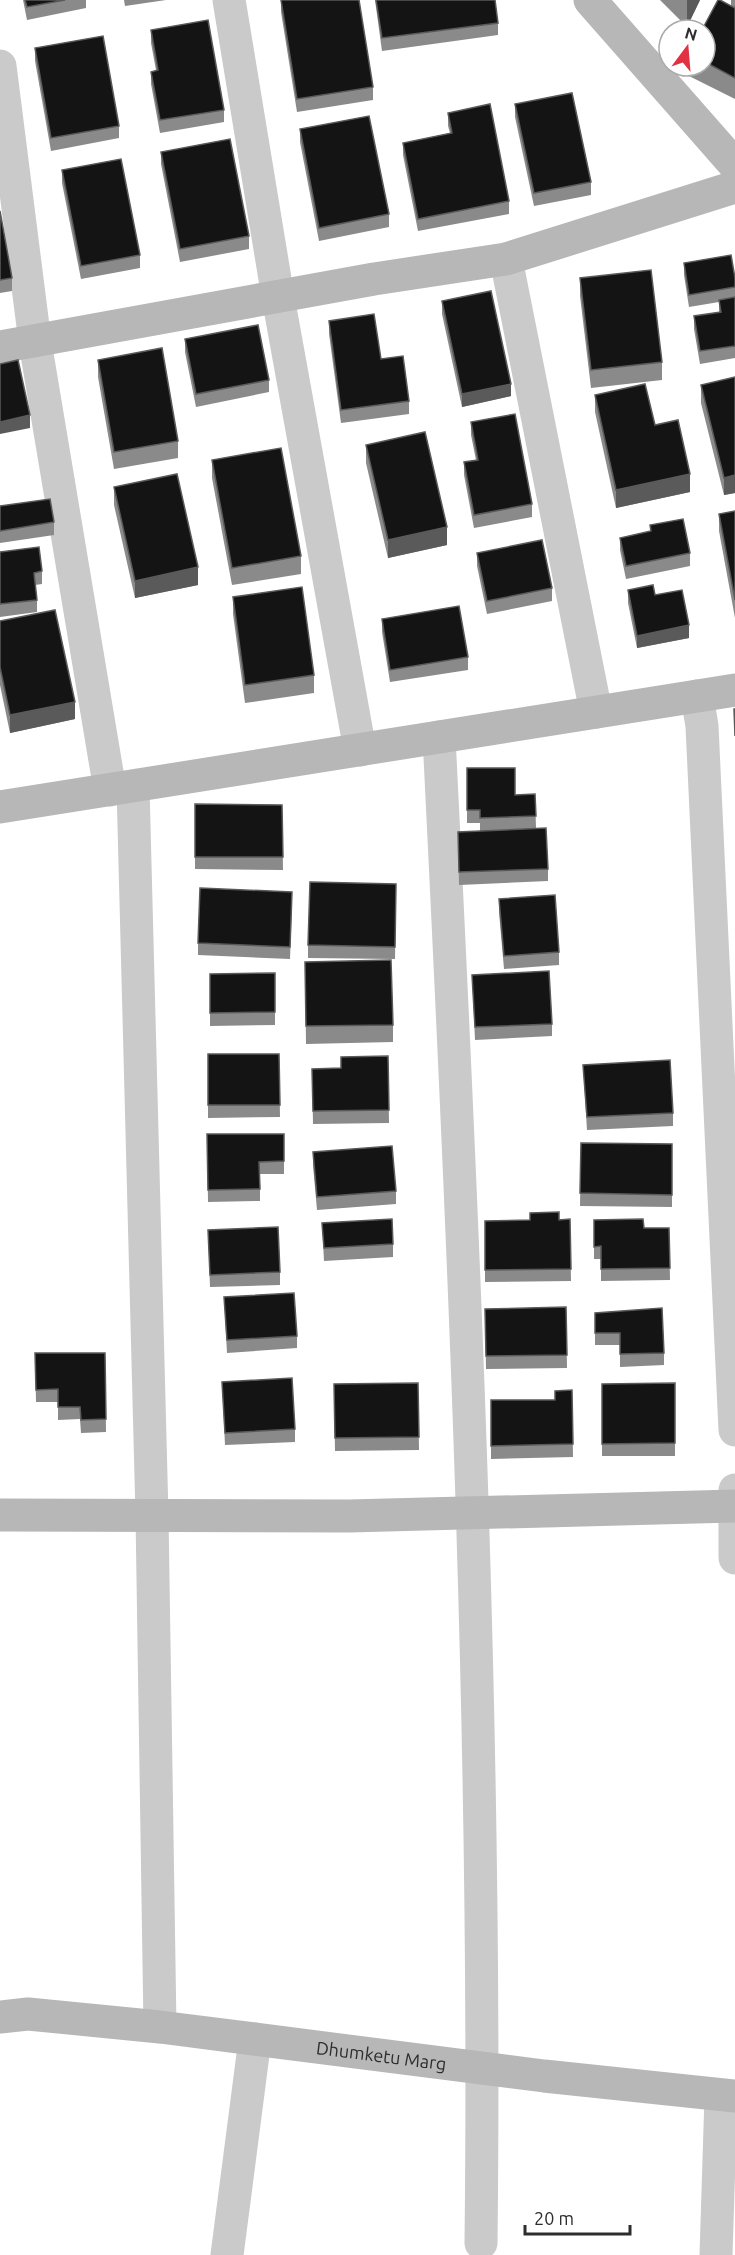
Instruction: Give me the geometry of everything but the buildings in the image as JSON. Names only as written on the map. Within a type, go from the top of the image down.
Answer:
[{"type":"street","points":[[230,0],[278,297],[360,750]]},
{"type":"street","points":[[590,0],[735,165]]},
{"type":"street","points":[[0,66],[35,342],[122,789],[152,1515],[160,2027]]},
{"type":"street","points":[[0,347],[506,259],[735,187]]},
{"type":"street","points":[[506,259],[596,712]]},
{"type":"street","points":[[0,807],[735,690]]},
{"type":"street","points":[[697,696],[702,726],[735,1430]]},
{"type":"street","points":[[439,737],[472,1513],[483,2068],[481,2243]]},
{"type":"street","points":[[0,1515],[472,1513],[735,1501],[735,1558]]},
{"type":"street","name":"Dhumketu Marg","points":[[9,2011],[160,2027],[728,2096]]},
{"type":"street","points":[[226,2255],[255,2039]]},
{"type":"street","points":[[716,2255],[728,2096]]}]
